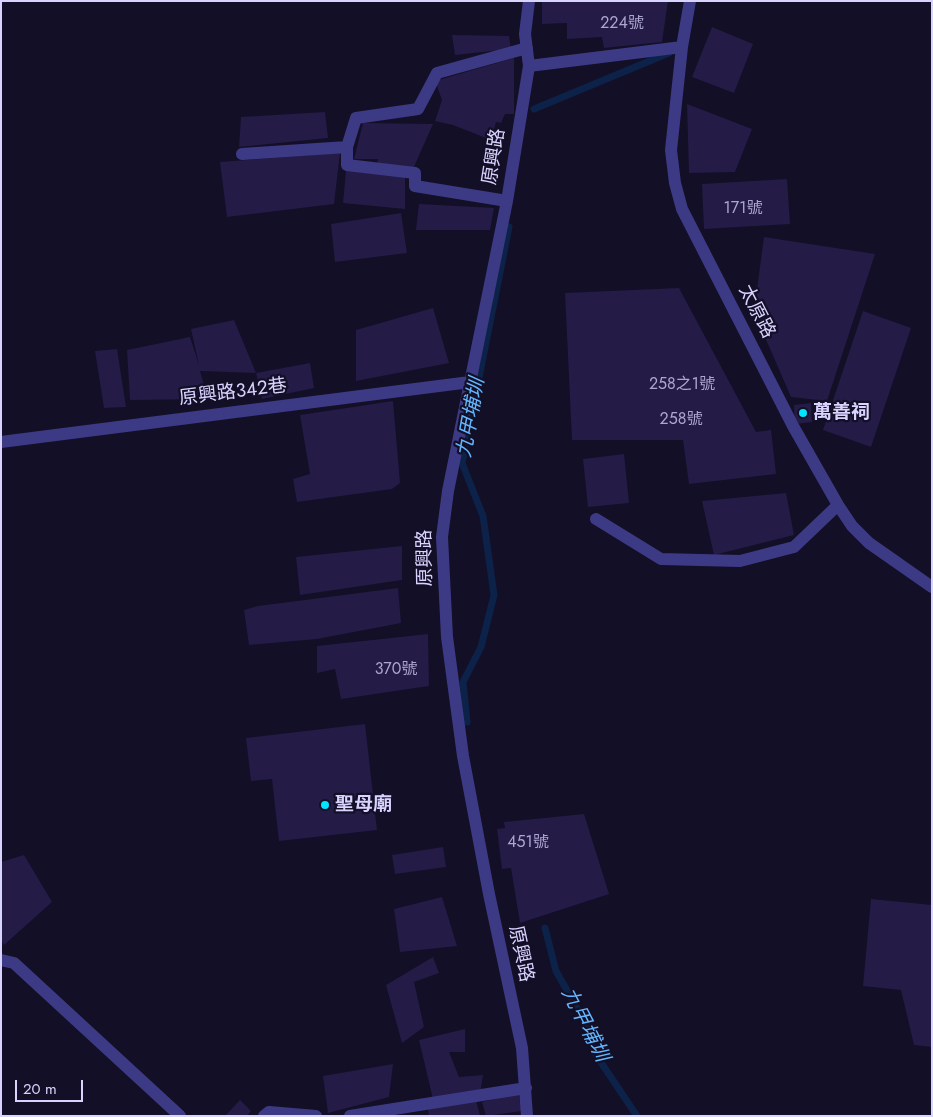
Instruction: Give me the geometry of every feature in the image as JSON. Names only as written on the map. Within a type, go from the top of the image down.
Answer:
[{"type":"street","name":"原興路","points":[[527,1116],[522,1048],[489,894],[463,756],[448,638],[442,537],[448,491],[507,201],[529,66],[525,34],[529,1]]},
{"type":"street","name":"太原路","points":[[690,1],[682,47],[671,150],[674,183],[682,209],[793,426],[838,505],[852,526],[869,543],[932,587]]},
{"type":"street","points":[[529,66],[682,47]]},
{"type":"street","points":[[507,201],[415,186],[414,173],[346,166],[347,146],[356,118],[418,109],[437,73],[527,48]]},
{"type":"street","points":[[242,154],[347,146]]},
{"type":"street","name":"原興路342巷","points":[[1,442],[470,382]]},
{"type":"street","points":[[596,519],[661,559],[740,561],[794,547],[838,505]]},
{"type":"street","points":[[1,960],[14,963],[180,1116]]},
{"type":"street","points":[[350,1116],[526,1088]]},
{"type":"street","points":[[264,1116],[269,1112],[316,1116]]},
{"type":"building","points":[[542,1],[668,1],[662,42],[604,48],[602,37],[567,39],[567,23],[542,24]]},
{"type":"building","points":[[712,27],[753,44],[734,93],[692,77]]},
{"type":"building","points":[[452,35],[509,36],[511,49],[455,55]]},
{"type":"building","points":[[514,58],[514,114],[505,114],[501,123],[496,122],[491,140],[453,125],[435,121],[442,100],[435,81]]},
{"type":"building","points":[[687,104],[752,129],[735,172],[689,173]]},
{"type":"building","points":[[325,112],[328,138],[239,147],[241,117]]},
{"type":"building","points":[[363,123],[433,124],[413,169],[377,165],[378,159],[354,159]]},
{"type":"building","points":[[340,153],[334,204],[227,217],[220,162]]},
{"type":"building","points":[[346,170],[405,176],[405,209],[343,203]]},
{"type":"building","points":[[787,179],[790,224],[704,229],[702,184]]},
{"type":"building","points":[[419,204],[494,208],[490,230],[416,230]]},
{"type":"building","points":[[401,213],[407,253],[335,262],[331,224]]},
{"type":"building","points":[[764,237],[875,254],[827,401],[791,397],[754,312]]},
{"type":"building","points":[[679,288],[756,432],[771,430],[776,474],[689,484],[683,440],[572,440],[565,293]]},
{"type":"building","points":[[433,308],[449,363],[356,381],[356,330]]},
{"type":"building","points":[[863,311],[911,328],[871,447],[823,430]]},
{"type":"building","points":[[234,320],[256,373],[200,371],[208,399],[130,400],[127,350],[190,337],[199,365],[191,329]]},
{"type":"building","points":[[117,349],[126,407],[104,408],[95,351]]},
{"type":"building","points":[[310,363],[314,388],[262,399],[256,373]]},
{"type":"building","points":[[393,401],[400,483],[392,489],[297,502],[293,479],[310,474],[300,415]]},
{"type":"building","name":"萬善祠","points":[[811,403],[812,422],[795,424],[794,405]]},
{"type":"building","points":[[624,454],[629,503],[588,507],[583,459]]},
{"type":"building","points":[[786,493],[794,535],[714,555],[702,501]]},
{"type":"building","points":[[402,546],[402,580],[300,595],[296,557]]},
{"type":"building","points":[[398,588],[401,623],[317,639],[249,645],[244,610],[258,606]]},
{"type":"building","points":[[428,634],[429,686],[341,699],[335,669],[317,673],[317,646]]},
{"type":"building","name":"聖母廟","points":[[365,724],[377,830],[279,841],[272,779],[251,781],[246,738]]},
{"type":"building","points":[[584,814],[609,894],[520,923],[511,868],[502,869],[497,829],[505,828],[504,822]]},
{"type":"building","points":[[443,847],[446,867],[395,874],[392,855]]},
{"type":"building","points":[[24,855],[52,902],[4,945],[1,940],[1,862]]},
{"type":"building","points":[[442,897],[457,946],[400,952],[394,909]]},
{"type":"building","points":[[871,899],[932,905],[932,1047],[914,1045],[901,990],[863,986]]},
{"type":"building","points":[[433,957],[439,973],[414,982],[424,1027],[402,1043],[386,985]]},
{"type":"building","points":[[465,1029],[465,1052],[449,1052],[459,1077],[483,1075],[480,1094],[433,1099],[419,1040]]},
{"type":"building","points":[[393,1064],[389,1097],[328,1113],[323,1076]]},
{"type":"building","points":[[518,1093],[522,1111],[486,1116],[482,1102]]},
{"type":"building","points":[[240,1100],[251,1111],[247,1116],[225,1116]]},
{"type":"building","points":[[476,1100],[480,1116],[429,1116],[428,1109]]},
{"type":"waterway","name":"九甲埔圳","points":[[534,109],[669,53]]},
{"type":"waterway","name":"九甲埔圳","points":[[467,722],[463,682],[481,647],[494,595],[483,516],[462,463],[509,227]]},
{"type":"waterway","name":"九甲埔圳","points":[[545,928],[556,971],[586,1024],[596,1055],[637,1116]]},
{"type":"place","name":"萬善祠","points":[[803,413]]},
{"type":"place","name":"聖母廟","points":[[325,805]]}]
